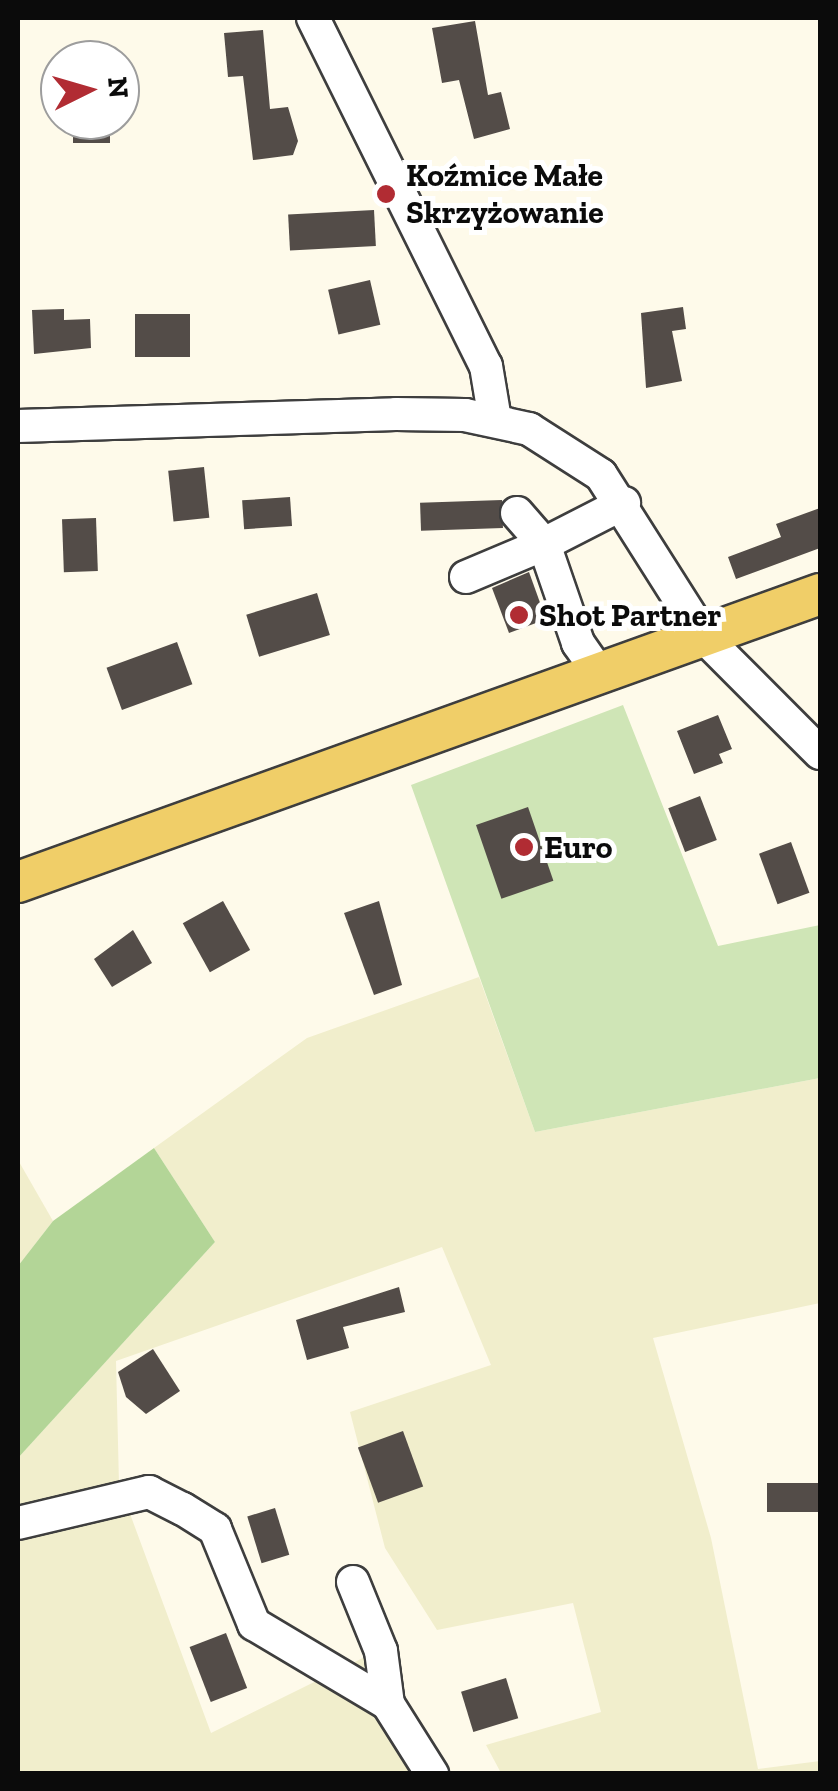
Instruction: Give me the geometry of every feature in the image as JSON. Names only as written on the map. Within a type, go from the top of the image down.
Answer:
[{"type":"main road","points":[[18,882],[820,594]]},
{"type":"street","points":[[313,18],[486,366],[495,420]]},
{"type":"street","points":[[18,426],[396,414],[495,420],[550,439],[624,502],[704,637],[820,752]]},
{"type":"street","points":[[466,577],[544,544],[624,502]]},
{"type":"street","points":[[518,513],[544,544],[578,644],[600,674]]},
{"type":"street","points":[[18,1523],[150,1492],[215,1530],[254,1624],[388,1704]]},
{"type":"street","points":[[353,1582],[381,1651],[388,1704],[432,1774]]},
{"type":"shaded area","points":[[479,977],[535,1132],[820,1078],[820,1303],[653,1338],[711,1538],[758,1769],[820,1761],[820,1773],[501,1773],[486,1745],[601,1712],[573,1603],[437,1630],[385,1548],[350,1412],[491,1365],[442,1247],[116,1361],[119,1484],[211,1733],[375,1652],[424,1773],[18,1773],[18,1458],[215,1242],[154,1148],[307,1038]]},
{"type":"shaded area","points":[[18,1160],[53,1221],[18,1266]]},
{"type":"green space","points":[[623,705],[718,946],[820,925],[820,1078],[535,1132],[411,785]]},
{"type":"green space","points":[[154,1148],[215,1242],[18,1458],[18,1266],[53,1221]]},
{"type":"building","points":[[475,21],[488,95],[501,92],[510,129],[474,139],[459,80],[442,83],[432,28]]},
{"type":"building","points":[[263,30],[270,109],[288,107],[298,141],[293,155],[253,160],[243,76],[228,77],[224,33]]},
{"type":"building","points":[[73,140],[110,140],[110,143]]},
{"type":"building","points":[[374,210],[376,246],[290,250],[288,215]]},
{"type":"building","points":[[370,280],[380,325],[338,334],[328,290]]},
{"type":"building","points":[[683,307],[686,329],[672,331],[682,381],[646,388],[641,313]]},
{"type":"building","points":[[64,309],[64,320],[90,319],[91,348],[34,354],[32,310]]},
{"type":"building","points":[[135,314],[190,314],[190,357],[135,357]]},
{"type":"building","points":[[204,467],[209,518],[174,521],[168,471]]},
{"type":"building","points":[[290,497],[292,526],[244,529],[242,500]]},
{"type":"building","points":[[502,500],[503,528],[421,531],[420,503]]},
{"type":"building","points":[[820,508],[820,548],[736,579],[728,557],[781,537],[776,524]]},
{"type":"building","points":[[96,518],[98,571],[64,572],[62,519]]},
{"type":"building","points":[[529,572],[543,611],[536,623],[509,633],[492,588]]},
{"type":"building","points":[[317,593],[330,635],[259,657],[246,615]]},
{"type":"building","points":[[177,642],[192,684],[122,710],[107,668]]},
{"type":"building","points":[[718,715],[732,749],[719,754],[723,763],[694,774],[677,731]]},
{"type":"building","points":[[700,796],[717,840],[685,852],[668,808]]},
{"type":"building","points":[[528,807],[553,881],[501,899],[476,825]]},
{"type":"building","points":[[791,842],[809,893],[778,904],[759,854]]},
{"type":"building","points":[[223,901],[250,950],[210,972],[183,923]]},
{"type":"building","points":[[379,901],[402,985],[374,995],[344,913]]},
{"type":"building","points":[[133,930],[152,963],[112,987],[94,959]]},
{"type":"building","points":[[399,1287],[405,1312],[343,1327],[349,1348],[307,1360],[296,1320]]},
{"type":"building","points":[[153,1349],[180,1391],[146,1414],[126,1397],[118,1372]]},
{"type":"building","points":[[403,1431],[423,1486],[378,1503],[358,1447]]},
{"type":"building","points":[[767,1483],[820,1483],[820,1512],[767,1512]]},
{"type":"building","points":[[275,1508],[289,1555],[262,1563],[247,1516]]},
{"type":"building","points":[[226,1633],[247,1688],[211,1702],[190,1647]]},
{"type":"building","points":[[506,1678],[518,1718],[473,1732],[461,1692]]},
{"type":"place","name":"Koźmice Małe Skrzyżowanie","points":[[386,194]]},
{"type":"place","name":"Shot Partner","points":[[519,615]]},
{"type":"place","name":"Euro","points":[[524,847]]}]
